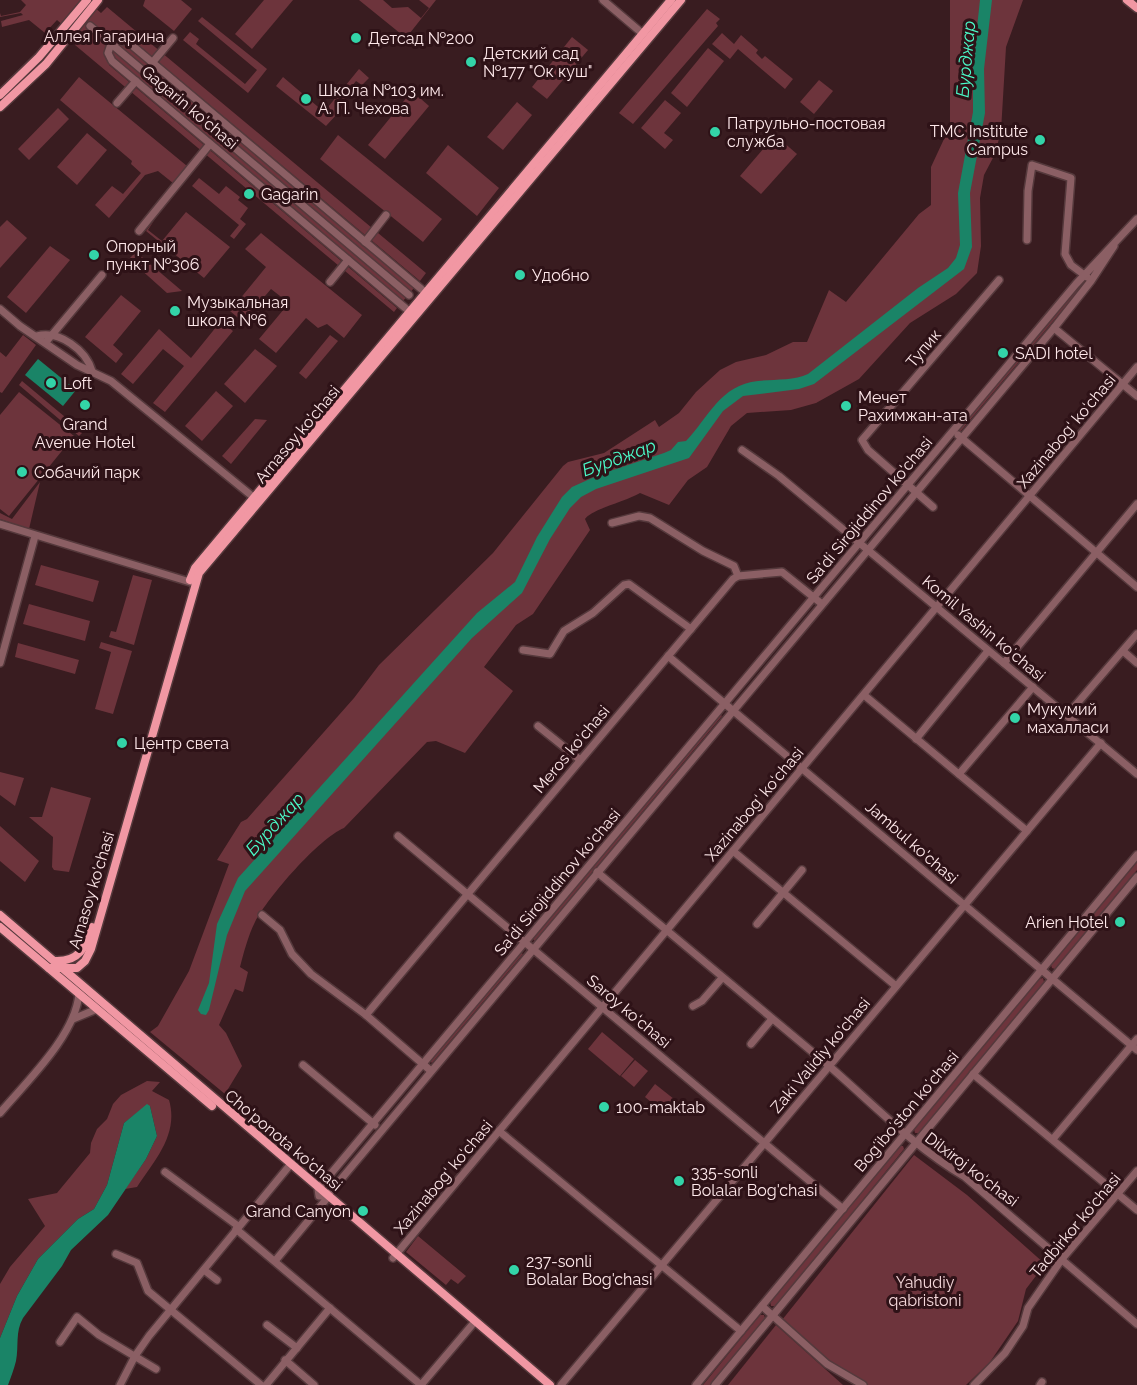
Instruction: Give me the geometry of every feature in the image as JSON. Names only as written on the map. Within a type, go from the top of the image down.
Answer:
[{"type":"main road","points":[[0,95],[39,57],[87,0]]},
{"type":"main road","points":[[0,107],[51,57],[99,0]]},
{"type":"main road","name":"Arnasoy ko'chasi","points":[[646,36],[671,0]]},
{"type":"main road","name":"Arnasoy ko'chasi","points":[[52,965],[65,970],[74,969],[82,964],[94,941],[195,568],[257,500],[646,36],[681,0]]},
{"type":"main road","points":[[1127,0],[1137,8]]},
{"type":"main road","name":"Arnasoy ko'chasi","points":[[80,990],[84,950],[151,731]]},
{"type":"main road","name":"Cho'ponota ko'chasi","points":[[0,915],[80,990],[543,1385]]},
{"type":"main road","name":"Cho'ponota ko'chasi","points":[[0,927],[52,965]]},
{"type":"main road","name":"Arnasoy ko'chasi","points":[[52,965],[71,959],[84,950]]},
{"type":"main road","name":"Cho'ponota ko'chasi","points":[[65,970],[97,1009],[164,1062]]},
{"type":"main road","name":"Cho'ponota ko'chasi","points":[[474,1324],[550,1385]]},
{"type":"street","points":[[603,0],[646,36]]},
{"type":"street","points":[[90,26],[410,296]]},
{"type":"street","points":[[152,63],[173,38]]},
{"type":"street","name":"Gagarin ko'chasi","points":[[412,314],[110,59],[108,53],[111,44],[117,40],[126,41],[429,295]]},
{"type":"street","points":[[117,103],[136,81]]},
{"type":"street","points":[[140,231],[210,144]]},
{"type":"street","points":[[1027,240],[1028,191],[1032,165],[1071,178],[1065,254],[1071,265],[1091,281]]},
{"type":"street","points":[[365,242],[386,215]]},
{"type":"street","points":[[1114,246],[1137,219]]},
{"type":"street","name":"Sa'di Sirojiddinov ko'chasi","points":[[323,1196],[374,1123],[423,1064],[953,431],[1085,275],[1114,246]]},
{"type":"street","name":"Sa'di Sirojiddinov ko'chasi","points":[[323,1196],[534,949],[1054,328],[1091,281],[1114,246]]},
{"type":"street","points":[[330,282],[348,260]]},
{"type":"street","points":[[46,342],[102,275]]},
{"type":"street","name":"Тупик","points":[[907,486],[868,450],[862,440],[999,280]]},
{"type":"street","points":[[0,309],[20,326],[77,365],[92,371],[121,389],[257,500]]},
{"type":"street","points":[[1054,328],[1137,396]]},
{"type":"street","points":[[37,336],[52,334],[85,356],[92,371]]},
{"type":"street","points":[[77,365],[85,356]]},
{"type":"street","name":"Xazinabog‘ ko‘chasi","points":[[394,1256],[601,1005],[938,608],[1137,367]]},
{"type":"street","points":[[953,431],[1137,587]]},
{"type":"street","name":"Komil Yashin koʻchasi","points":[[742,450],[779,476],[988,651],[1068,714],[1137,774]]},
{"type":"street","points":[[907,486],[933,507]]},
{"type":"street","points":[[1004,663],[1137,504]]},
{"type":"street","points":[[612,524],[639,516],[650,518],[703,551],[734,566],[738,576],[782,572],[822,604]]},
{"type":"street","points":[[0,524],[192,583]]},
{"type":"street","points":[[0,663],[35,536]]},
{"type":"street","name":"Meros ko‘chasi","points":[[366,1015],[579,759],[733,579],[738,576]]},
{"type":"street","points":[[523,650],[550,654],[564,631],[593,613],[624,585],[629,584],[691,628]]},
{"type":"street","points":[[1068,714],[1137,634]]},
{"type":"street","points":[[916,739],[988,651]]},
{"type":"street","points":[[1123,651],[1137,663]]},
{"type":"street","name":"Jambul ko'chasi","points":[[668,656],[803,767],[1134,1048]]},
{"type":"street","points":[[959,774],[1033,687]]},
{"type":"street","points":[[864,694],[1027,831]]},
{"type":"street","points":[[538,726],[579,759]]},
{"type":"street","name":"Zaki Validiy ko'chasi","points":[[561,1385],[1101,744]]},
{"type":"street","name":"Saroy ko‘chasi","points":[[398,836],[843,1209]]},
{"type":"street","points":[[733,851],[896,986]]},
{"type":"street","name":"Bogʻiboʻston koʻchasi","points":[[696,1385],[1137,855]]},
{"type":"street","points":[[757,924],[782,891],[802,870]]},
{"type":"street","name":"Dilxiroj ko‘chasi","points":[[597,872],[829,1066],[905,1134],[941,1163],[965,1177],[1137,1324]]},
{"type":"street","name":"Bogʻiboʻston koʻchasi","points":[[715,1385],[1137,877]]},
{"type":"street","points":[[1130,885],[1137,891]]},
{"type":"street","points":[[261,915],[280,930],[292,954],[311,974],[366,1015],[431,1071]]},
{"type":"street","points":[[693,1006],[702,1001],[722,978]]},
{"type":"street","name":"Arnasoy ko'chasi","points":[[0,1113],[56,1045],[73,1019],[80,990]]},
{"type":"street","points":[[73,1019],[97,1009]]},
{"type":"street","points":[[751,1044],[772,1019]]},
{"type":"street","points":[[1053,1139],[1134,1048],[1137,1039]]},
{"type":"street","points":[[303,1065],[381,1130]]},
{"type":"street","points":[[973,1074],[1137,1210]]},
{"type":"street","points":[[499,1131],[741,1331]]},
{"type":"street","points":[[120,1385],[135,1356],[237,1227],[288,1167]]},
{"type":"street","name":"Tadbirkor ko'chasi","points":[[974,1385],[1005,1353],[1023,1326],[1028,1308],[1062,1259],[1137,1171]]},
{"type":"street","points":[[165,1172],[237,1227],[421,1385],[474,1324]]},
{"type":"street","points":[[275,1261],[323,1196]]},
{"type":"street","points":[[116,1254],[137,1263],[148,1292],[261,1385]]},
{"type":"street","points":[[204,1270],[217,1280]]},
{"type":"street","points":[[762,1306],[827,1364],[863,1385]]},
{"type":"street","points":[[266,1385],[330,1308]]},
{"type":"street","points":[[60,1342],[77,1317],[99,1335],[156,1369]]},
{"type":"street","points":[[267,1324],[297,1348]]},
{"type":"street","points":[[285,1360],[314,1385]]},
{"type":"green space","name":"Аллея Гагарина","points":[[21,0],[86,0],[101,13],[107,7],[426,273],[420,281],[131,39],[126,45],[414,288],[403,301],[114,59],[109,65],[397,308],[394,312],[75,45],[78,38],[57,20],[45,33],[29,20],[2,27],[1,21],[23,15],[21,13],[0,17],[0,13],[1,16],[20,12],[26,5]]},
{"type":"green space","points":[[145,0],[181,0],[192,9],[174,31],[143,6]]},
{"type":"green space","points":[[264,0],[293,0],[252,49],[235,34]]},
{"type":"green space","points":[[359,0],[383,0],[392,8],[408,7],[421,18],[429,8],[419,0],[436,0],[406,38]]},
{"type":"green space","points":[[950,0],[1023,0],[1006,47],[1001,131],[995,154],[984,175],[980,198],[981,246],[977,273],[956,294],[910,323],[859,379],[816,403],[791,410],[747,413],[731,426],[707,467],[688,480],[669,505],[640,493],[595,512],[585,519],[590,530],[533,614],[516,625],[484,667],[513,691],[465,753],[436,741],[427,742],[344,828],[321,843],[308,856],[282,884],[255,922],[240,967],[248,972],[243,992],[235,989],[219,1025],[226,1033],[242,1066],[225,1094],[150,1032],[158,1026],[189,971],[229,864],[217,860],[241,822],[247,819],[354,698],[379,665],[493,553],[563,466],[568,462],[604,453],[655,420],[659,427],[679,413],[696,392],[720,370],[736,362],[766,355],[793,342],[807,342],[829,290],[846,302],[919,214],[931,205],[931,167],[950,126]]},
{"type":"green space","points":[[707,9],[720,19],[716,23],[718,26],[633,124],[619,113]]},
{"type":"green space","points":[[202,17],[267,69],[248,93],[183,40],[190,32],[199,39],[196,44],[245,84],[257,70],[198,21]]},
{"type":"green space","points":[[722,33],[734,44],[741,35],[758,50],[756,53],[762,59],[765,56],[793,79],[785,89],[738,49],[730,59],[712,44]]},
{"type":"green space","points":[[572,37],[588,50],[547,99],[532,87]]},
{"type":"green space","points":[[708,48],[724,61],[687,107],[671,93]]},
{"type":"green space","points":[[359,69],[369,78],[362,85],[356,81],[344,96],[349,101],[326,126],[276,86],[283,77],[324,112]]},
{"type":"green space","points":[[79,77],[187,166],[173,183],[158,171],[145,175],[109,218],[95,205],[112,186],[123,194],[141,173],[131,164],[132,161],[60,100]]},
{"type":"green space","points":[[819,80],[833,91],[814,114],[800,102]]},
{"type":"green space","points":[[412,91],[429,106],[385,159],[368,145]]},
{"type":"green space","points":[[665,100],[681,113],[664,133],[673,140],[665,149],[641,128]]},
{"type":"green space","points":[[517,102],[532,115],[503,150],[487,137]]},
{"type":"green space","points":[[58,108],[69,119],[29,160],[18,149]]},
{"type":"green space","points":[[87,133],[107,150],[77,185],[57,167]]},
{"type":"green space","points":[[338,135],[442,219],[423,242],[320,159]]},
{"type":"green space","points":[[775,135],[797,154],[761,194],[740,176]]},
{"type":"green space","points":[[448,145],[499,188],[477,216],[426,173]]},
{"type":"green space","points":[[199,178],[219,194],[226,186],[240,197],[238,200],[248,208],[240,219],[246,224],[234,239],[230,236],[239,225],[192,186]]},
{"type":"green space","points":[[186,212],[230,247],[204,278],[146,231],[155,219],[148,230],[162,241]]},
{"type":"green space","points":[[7,220],[27,238],[0,268],[0,227]]},
{"type":"green space","points":[[261,233],[362,315],[344,338],[327,324],[318,328],[306,318],[276,353],[259,339],[289,303],[271,289],[243,322],[230,311],[266,267],[245,249]]},
{"type":"green space","points":[[50,246],[70,260],[26,313],[7,297]]},
{"type":"green space","points":[[136,252],[182,291],[167,293],[129,259]]},
{"type":"green space","points":[[1079,286],[1081,288],[960,432],[957,430]]},
{"type":"green space","points":[[121,295],[141,311],[113,345],[123,354],[116,363],[85,337]]},
{"type":"green space","points":[[221,321],[233,331],[165,412],[153,403],[184,366],[163,349],[133,384],[121,374],[159,329],[191,358]]},
{"type":"green space","points":[[23,335],[36,345],[2,393],[0,392],[0,352],[6,357]]},
{"type":"green space","points":[[330,335],[338,341],[306,379],[299,373]]},
{"type":"green space","points":[[255,349],[277,366],[245,403],[224,384]]},
{"type":"green space","points":[[22,381],[83,432],[79,436],[19,385]]},
{"type":"green space","points":[[216,391],[233,406],[202,441],[185,426]]},
{"type":"green space","name":"Собачий парк","points":[[19,392],[74,436],[9,516],[0,509],[0,415]]},
{"type":"green space","points":[[255,419],[267,420],[231,464],[222,456]]},
{"type":"green space","points":[[40,482],[29,529],[0,519],[0,513],[12,519]]},
{"type":"green space","points":[[41,565],[99,581],[93,602],[35,585]]},
{"type":"green space","points":[[133,575],[152,580],[134,645],[109,637],[111,631],[116,632]]},
{"type":"green space","points":[[29,604],[90,621],[85,641],[23,624]]},
{"type":"green space","points":[[101,642],[132,651],[113,714],[95,709],[111,652],[99,648]]},
{"type":"green space","points":[[18,643],[79,660],[75,674],[15,657]]},
{"type":"green space","points":[[720,714],[722,716],[535,941],[532,938]]},
{"type":"green space","points":[[0,772],[24,778],[15,806],[0,795]]},
{"type":"green space","points":[[51,787],[91,798],[69,872],[54,870],[52,867],[53,837],[29,817],[42,817]]},
{"type":"green space","points":[[0,826],[39,861],[25,882],[0,861]]},
{"type":"green space","points":[[1137,862],[1137,870],[1055,969],[1052,968],[1051,965]]},
{"type":"green space","points":[[521,953],[523,954],[432,1063],[430,1061]]},
{"type":"green space","points":[[1043,978],[1044,982],[919,1133],[915,1133],[914,1129],[1039,979]]},
{"type":"green space","points":[[602,1032],[634,1059],[620,1076],[588,1049]]},
{"type":"green space","points":[[635,1060],[648,1071],[634,1087],[621,1076]]},
{"type":"green space","points":[[147,1081],[160,1082],[152,1091],[169,1100],[171,1112],[168,1135],[158,1157],[137,1187],[125,1189],[146,1159],[157,1136],[150,1106],[143,1108],[124,1123],[107,1185],[94,1209],[78,1219],[38,1259],[17,1296],[0,1338],[0,1284],[10,1267],[45,1226],[28,1199],[57,1193],[90,1153],[91,1143],[97,1129],[107,1119],[113,1104],[121,1095]]},
{"type":"green space","points":[[655,1084],[679,1103],[668,1116],[645,1097]]},
{"type":"green space","points":[[899,1146],[903,1146],[904,1149],[777,1306],[771,1306],[770,1301]]},
{"type":"green space","name":"Yahudiy qabristoni","points":[[914,1155],[967,1195],[1045,1264],[1026,1289],[1018,1321],[990,1362],[966,1385],[868,1385],[825,1358],[782,1320]]},
{"type":"green space","points":[[418,1236],[466,1276],[458,1284],[451,1279],[446,1285],[406,1252]]},
{"type":"green space","points":[[760,1315],[764,1315],[765,1318],[711,1385],[703,1385]]},
{"type":"green space","points":[[776,1325],[843,1385],[728,1385]]},
{"type":"shaded area","name":"Бурджар","points":[[980,0],[992,0],[984,69],[985,113],[970,193],[972,247],[964,269],[814,384],[799,389],[743,396],[723,411],[689,458],[596,489],[581,497],[570,508],[550,539],[522,593],[472,638],[245,891],[227,935],[209,1010],[206,1015],[201,1014],[198,1010],[209,983],[217,924],[238,878],[477,613],[515,582],[537,537],[562,497],[572,487],[601,474],[664,453],[671,450],[678,442],[686,441],[716,404],[734,389],[758,381],[790,379],[808,374],[918,288],[948,268],[956,258],[960,245],[958,193],[973,112],[973,64]]},
{"type":"shaded area","name":"Loft","points":[[38,359],[76,390],[63,406],[25,375]]},
{"type":"shaded area","points":[[147,1104],[150,1106],[157,1136],[146,1159],[108,1215],[71,1250],[62,1266],[23,1318],[19,1329],[16,1361],[8,1385],[0,1385],[0,1338],[17,1296],[38,1259],[78,1219],[94,1209],[107,1185],[124,1123]]},
{"type":"place","name":"Детсад №200","points":[[356,38]]},
{"type":"place","name":"Детский сад №177 \"Ок куш\"","points":[[471,62]]},
{"type":"place","name":"Школа №103 им. А. П. Чехова","points":[[306,99]]},
{"type":"place","name":"Патрульно-постовая служба","points":[[715,132]]},
{"type":"place","name":"TMC Institute Campus","points":[[1040,140]]},
{"type":"place","name":"Gagarin","points":[[249,194]]},
{"type":"place","name":"Опорный пункт №306","points":[[94,255]]},
{"type":"place","name":"Удобно","points":[[520,275]]},
{"type":"place","name":"Mузыкальная школа №6","points":[[175,311]]},
{"type":"place","name":"SADI hotel","points":[[1003,353]]},
{"type":"place","name":"Loft","points":[[51,383]]},
{"type":"place","name":"Grand Avenue Hotel","points":[[85,405]]},
{"type":"place","name":"Мечет Рахимжан-ата","points":[[846,406]]},
{"type":"place","name":"Собачий парк","points":[[22,472]]},
{"type":"place","name":"Мукумий махалласи","points":[[1015,718]]},
{"type":"place","name":"Центр света","points":[[122,743]]},
{"type":"place","name":"Arien Hotel","points":[[1120,922]]},
{"type":"place","name":"100-maktab","points":[[604,1107]]},
{"type":"place","name":"335-sonli Bolalar Bog'chasi","points":[[679,1181]]},
{"type":"place","name":"Grand Canyon","points":[[363,1211]]},
{"type":"place","name":"237-sonli Bolalar Bog'chasi","points":[[514,1270]]}]
